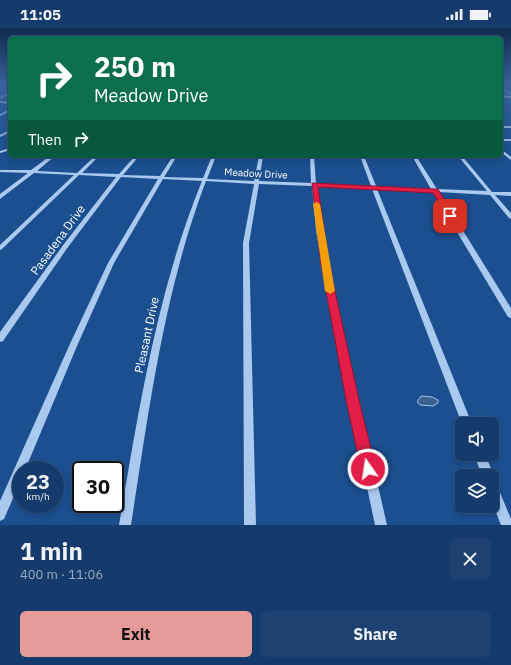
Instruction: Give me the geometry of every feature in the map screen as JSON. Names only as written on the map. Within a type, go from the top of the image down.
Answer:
[{"type":"street","points":[[509,155],[511,159]]},
{"type":"street","points":[[2,194],[50,158]]},
{"type":"street","points":[[0,248],[95,158]]},
{"type":"street","name":"Pasadena Drive","points":[[0,339],[54,263],[135,158]]},
{"type":"street","points":[[0,515],[73,346],[111,263],[174,158]]},
{"type":"street","name":"Pleasant Drive","points":[[125,525],[158,340],[181,245],[213,158]]},
{"type":"street","points":[[250,525],[246,243],[261,158]]},
{"type":"street","points":[[312,158],[318,224],[336,319],[381,525]]},
{"type":"street","points":[[363,158],[464,417]]},
{"type":"street","points":[[415,158],[511,316]]},
{"type":"street","points":[[462,158],[511,217]]},
{"type":"street","name":"Meadow Drive","points":[[0,172],[33,172],[511,194]]},
{"type":"street","points":[[499,505],[507,525]]},
{"type":"water","points":[[421,396],[432,397],[438,400],[438,403],[433,406],[420,405],[417,402]]},
{"type":"slow traffic","points":[[316,204],[318,224],[330,291]]},
{"type":"route","points":[[368,469],[352,400],[325,264],[318,224],[314,185],[435,191],[450,216]]}]
